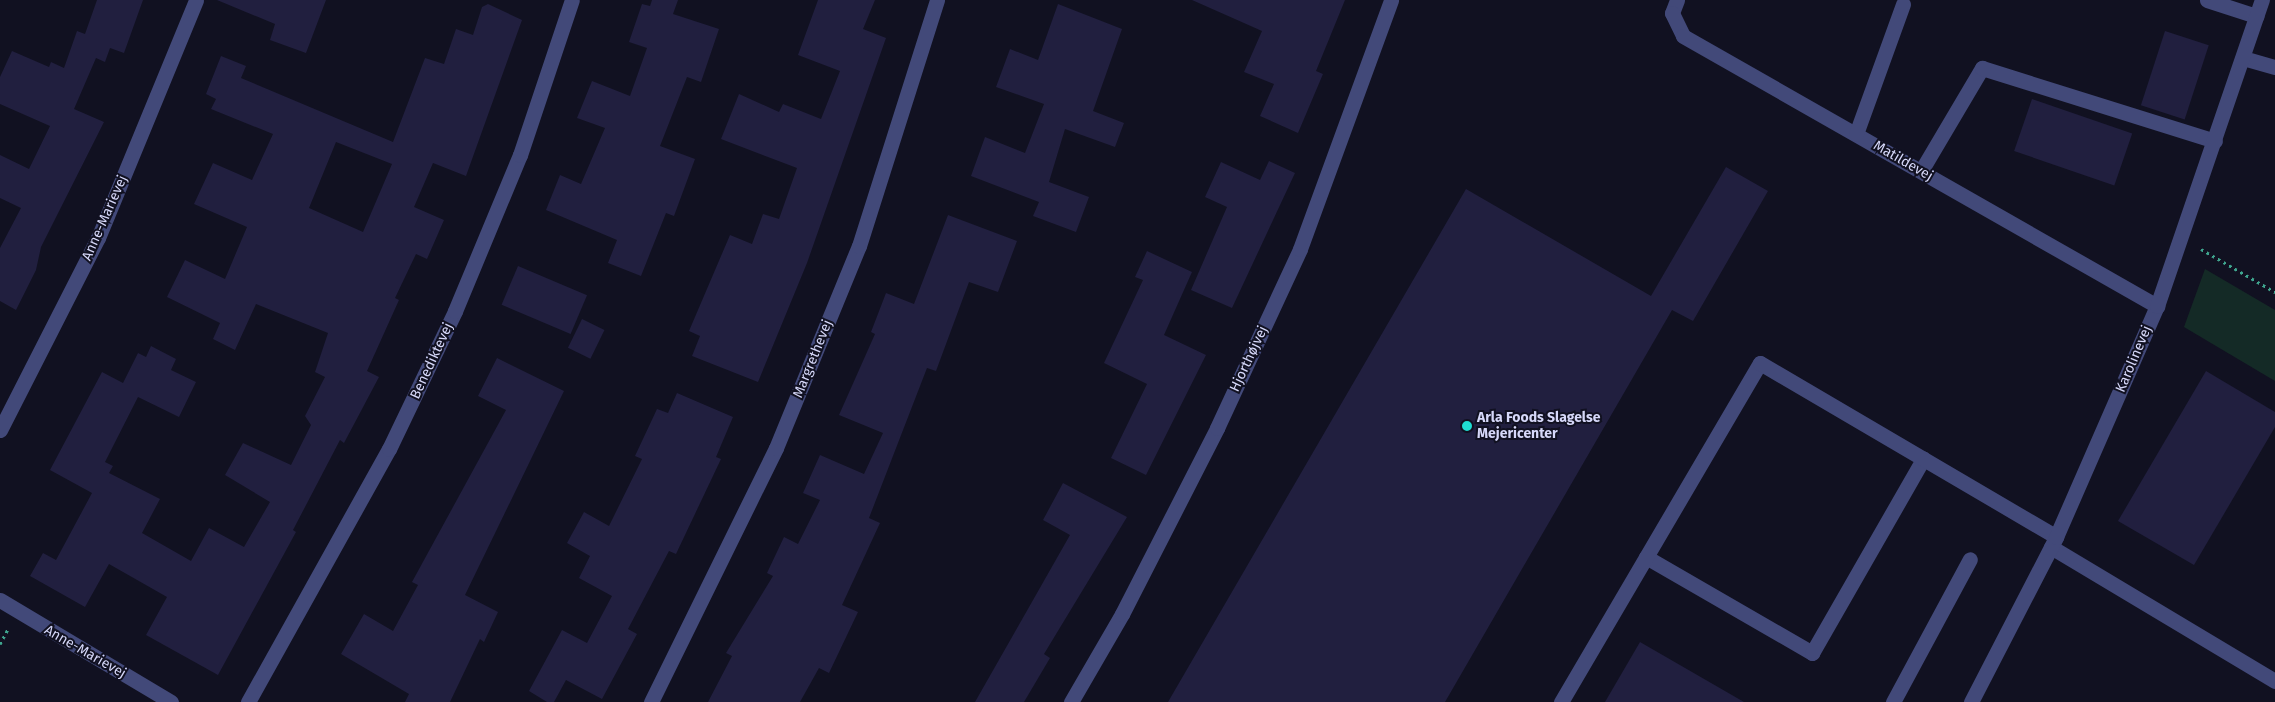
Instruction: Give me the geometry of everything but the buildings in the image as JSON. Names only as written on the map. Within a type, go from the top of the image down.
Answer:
[{"type":"street","name":"Anne-Marievej","points":[[0,430],[98,238],[196,0]]},
{"type":"street","name":"Benediktevej","points":[[248,702],[389,449],[455,312],[520,155],[572,0]]},
{"type":"street","name":"Margrethevej","points":[[651,702],[776,448],[859,246],[937,0]]},
{"type":"street","name":"Hjorthøjvej","points":[[1071,702],[1122,614],[1217,428],[1300,249],[1391,0]]},
{"type":"street","name":"Matildevej","points":[[1677,0],[1672,14],[1683,36],[2157,306]]},
{"type":"street","points":[[2207,0],[2256,16]]},
{"type":"street","name":"Karolinevej","points":[[1971,702],[2053,542],[2157,306],[2183,239],[2262,0]]},
{"type":"street","points":[[1856,134],[1903,4]]},
{"type":"street","points":[[2243,58],[2275,67]]},
{"type":"street","points":[[1921,171],[1982,68],[2215,141]]},
{"type":"street","points":[[1561,702],[1760,363],[1924,459],[2275,681]]},
{"type":"street","points":[[1646,557],[1812,653],[1924,459]]},
{"type":"street","points":[[1893,702],[1970,559]]},
{"type":"street","name":"Anne-Marievej","points":[[0,600],[171,702]]},
{"type":"path","points":[[2183,239],[2275,292]]},
{"type":"green space","points":[[2205,269],[2275,310],[2275,381],[2184,327]]},
{"type":"place","name":"Arla Foods Slagelse Mejericenter","points":[[1467,426]]}]
